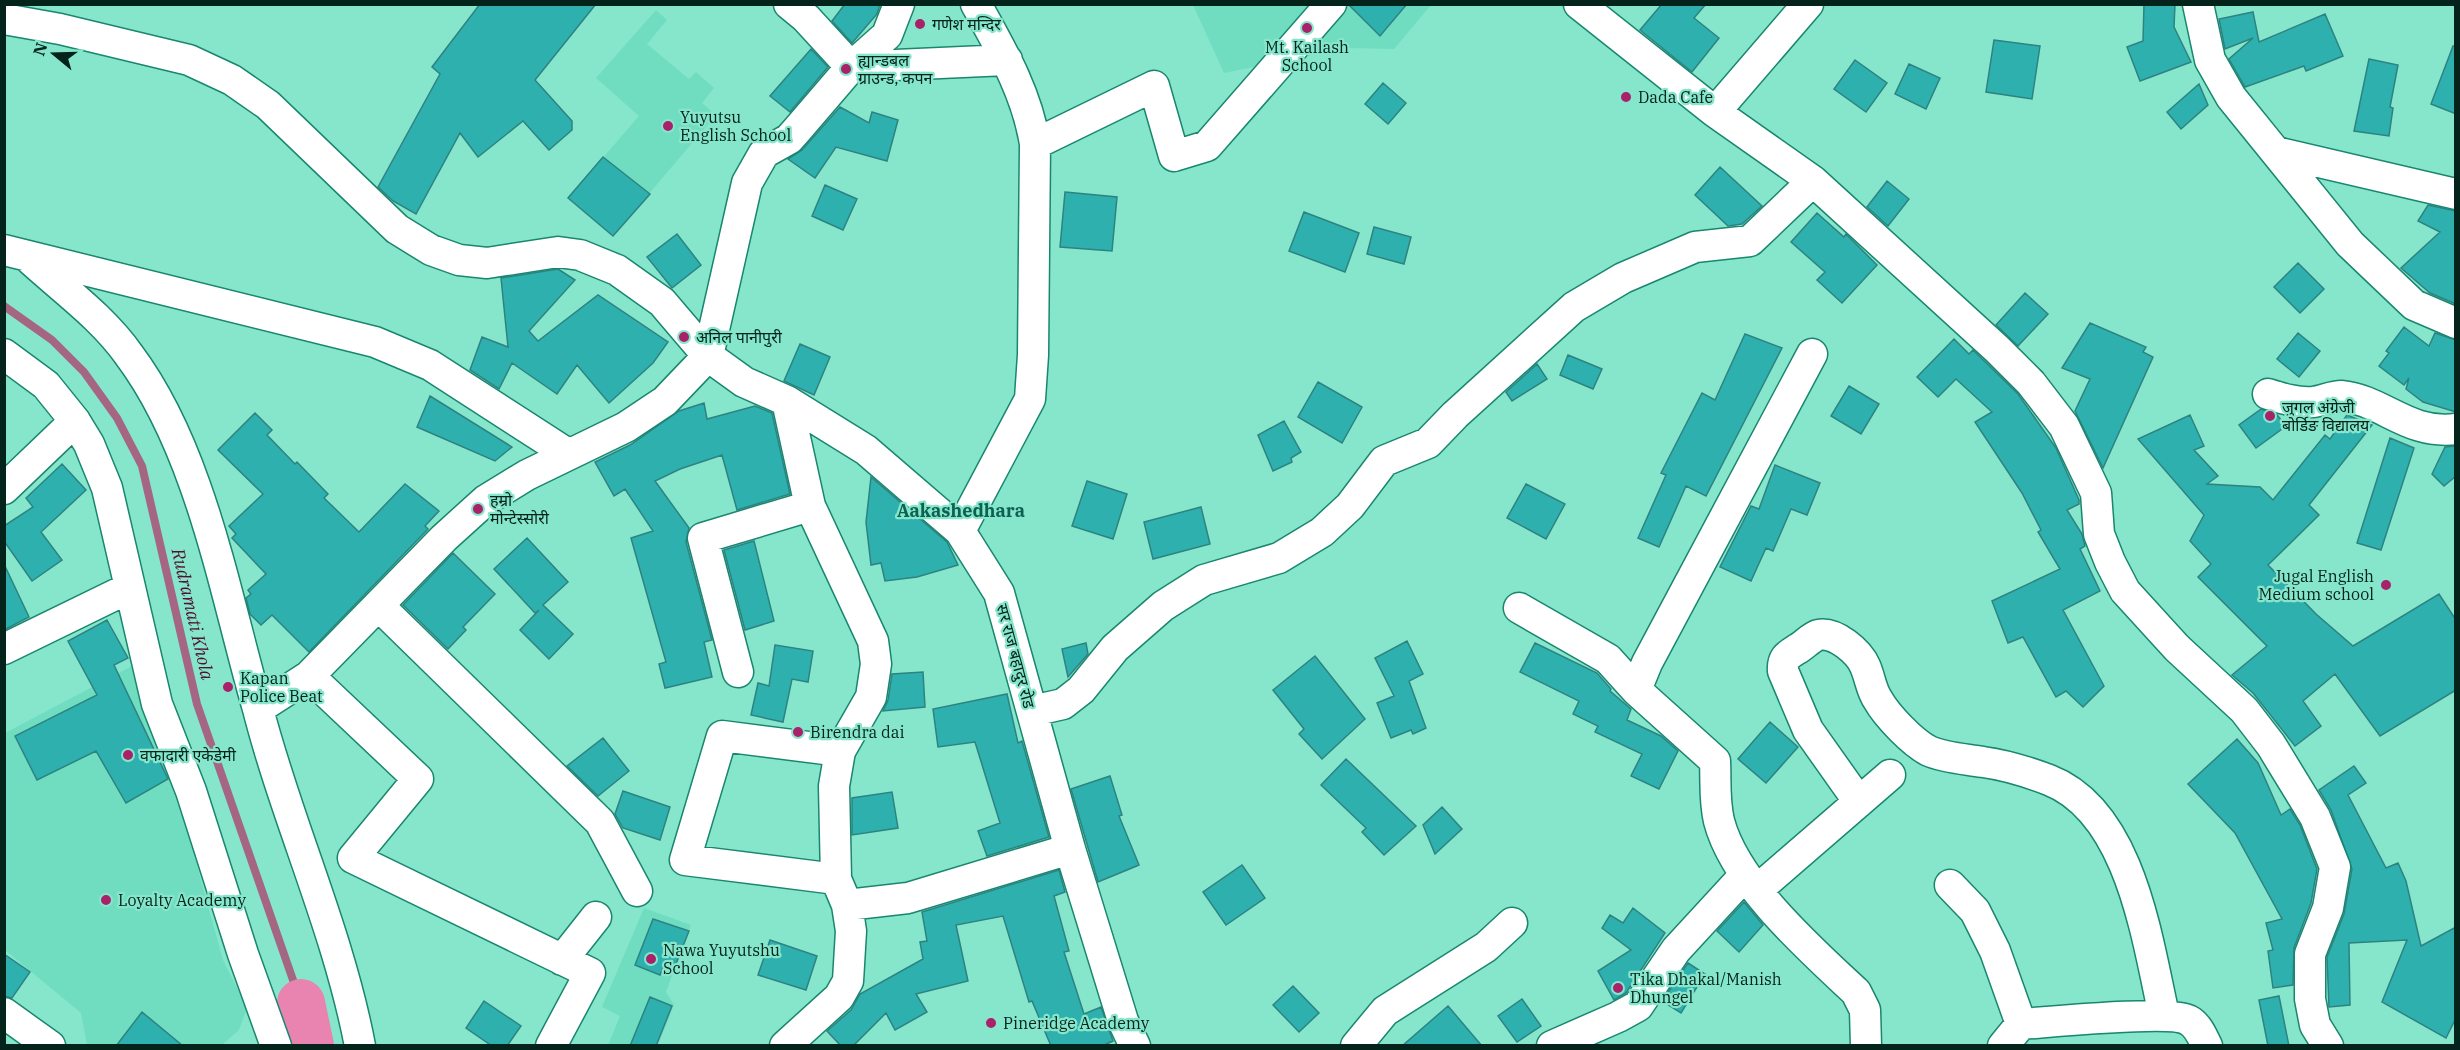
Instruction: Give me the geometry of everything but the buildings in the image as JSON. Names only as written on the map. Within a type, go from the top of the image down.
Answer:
[{"type":"street","points":[[789,4],[806,18],[850,66],[1007,60]]},
{"type":"street","points":[[258,709],[309,676],[444,538],[486,500],[568,454],[626,427],[665,401],[708,356],[747,183],[755,167],[764,153],[789,139],[850,66],[887,34],[899,4]]},
{"type":"street","points":[[960,531],[1030,399],[1033,355],[1035,144],[1031,117],[1007,60],[976,4]]},
{"type":"street","points":[[1035,144],[1154,86],[1174,156],[1207,146],[1331,4]]},
{"type":"street","points":[[1579,4],[1715,112],[1813,181],[2031,383],[2064,426],[2096,493],[2099,534],[2125,591],[2177,648],[2244,710],[2271,745],[2315,817],[2335,867],[2328,908],[2310,954],[2310,999],[2315,1025],[2328,1046]]},
{"type":"street","points":[[1715,112],[1808,4]]},
{"type":"street","points":[[2198,4],[2210,60],[2231,97],[2350,244],[2414,305],[2456,323]]},
{"type":"street","name":"सर राज बहादुर रोड","points":[[4,19],[62,17],[189,60],[232,80],[268,105],[397,229],[431,250],[459,260],[487,263],[558,252],[580,255],[617,270],[662,302],[708,356],[744,382],[787,401],[866,450],[960,531],[999,593],[1070,849],[1123,1021],[1135,1046]]},
{"type":"street","points":[[2276,152],[2456,194]]},
{"type":"street","points":[[1032,711],[1064,704],[1081,690],[1115,648],[1163,606],[1204,580],[1279,558],[1322,532],[1350,506],[1384,461],[1428,443],[1455,415],[1574,307],[1623,278],[1695,247],[1750,241],[1813,181]]},
{"type":"street","points":[[15,253],[375,342],[430,365],[568,454]]},
{"type":"street","points":[[15,253],[105,326],[129,354],[160,402],[186,462],[209,532],[272,760],[341,970],[360,1046]]},
{"type":"street","points":[[4,354],[46,385],[75,421],[89,444],[107,488],[157,704],[191,791],[243,954],[276,1046]]},
{"type":"street","points":[[1636,690],[1647,663],[1812,354]]},
{"type":"street","points":[[2268,394],[2294,402],[2315,402],[2339,396],[2366,403],[2430,430],[2456,429]]},
{"type":"street","points":[[787,401],[810,506],[873,641],[876,664],[871,697],[840,751],[834,786],[841,892],[852,932],[848,981],[839,997],[805,1039]]},
{"type":"street","points":[[4,489],[75,421]]},
{"type":"street","points":[[738,672],[703,538],[810,506]]},
{"type":"street","points":[[4,649],[129,588]]},
{"type":"street","points":[[379,606],[600,822],[636,891]]},
{"type":"street","points":[[1520,608],[1608,658],[1636,690],[1715,761],[1714,796],[1729,849],[1751,882],[1856,992],[1865,1010],[1866,1046]]},
{"type":"street","points":[[1859,802],[1808,730],[1783,671],[1782,661],[1818,635],[1830,635],[1845,644],[1864,663],[1876,699],[1897,723],[1929,751],[2000,765],[2050,780],[2076,794],[2106,827],[2128,876],[2142,919],[2164,1016]]},
{"type":"street","points":[[309,676],[418,779],[353,858],[591,973],[551,1046]]},
{"type":"street","points":[[840,751],[723,736],[685,860],[841,892],[908,898],[1070,849]]},
{"type":"street","points":[[1552,1046],[1638,1006],[1676,950],[1751,882],[1859,802],[1890,775]]},
{"type":"street","points":[[1950,885],[1975,911],[1995,951],[2012,1035],[2164,1016],[2188,1019],[2199,1029],[2207,1046]]},
{"type":"street","points":[[562,960],[596,917]]},
{"type":"street","points":[[1356,1046],[1385,1011],[1485,947],[1512,923]]},
{"type":"street","points":[[4,1013],[50,1046]]},
{"type":"shaded area","name":"Mt. Kailash School","points":[[1193,5],[1431,5],[1394,49],[1346,48],[1224,73]]},
{"type":"shaded area","name":"Yuyutsu English School","points":[[656,10],[667,20],[647,44],[689,79],[696,72],[714,88],[702,103],[716,115],[613,236],[568,198],[639,116],[596,78]]},
{"type":"shaded area","name":"Loyalty Academy","points":[[132,666],[193,851],[223,960],[247,1008],[239,1030],[222,1045],[87,1045],[81,1013],[5,950],[5,733]]},
{"type":"shaded area","name":"Nawa Yuyutshu School","points":[[644,908],[691,925],[666,992],[674,1005],[658,1045],[608,1045],[620,1016],[602,1007]]},
{"type":"waterway","name":"Rudramati Khola","points":[[4,306],[52,340],[84,372],[117,418],[142,466],[197,704],[301,1003]]},
{"type":"waterway","points":[[301,1003],[310,1046]]},
{"type":"place","name":"गणेश मन्दिर","points":[[920,24]]},
{"type":"place","name":"Mt. Kailash School","points":[[1307,28]]},
{"type":"place","name":"ह्यान्डबल ग्राउन्ड, कपन","points":[[846,69]]},
{"type":"place","name":"Dada Cafe","points":[[1626,97]]},
{"type":"place","name":"Yuyutsu English School","points":[[668,126]]},
{"type":"place","name":"अनिल पानीपुरी","points":[[684,337]]},
{"type":"place","name":"जुगल अंग्रेजी बोर्डिङ विद्यालय","points":[[2270,416]]},
{"type":"place","name":"हम्रो मोन्टेस्सोरी","points":[[478,509]]},
{"type":"place","name":"Jugal English Medium school","points":[[2386,585]]},
{"type":"place","name":"Kapan Police Beat","points":[[228,687]]},
{"type":"place","name":"Birendra dai","points":[[798,732]]},
{"type":"place","name":"वफादारी एकेडेमी","points":[[128,755]]},
{"type":"place","name":"Loyalty Academy","points":[[106,900]]},
{"type":"place","name":"Nawa Yuyutshu School","points":[[651,959]]},
{"type":"place","name":"Tika Dhakal/Manish Dhungel","points":[[1618,988]]},
{"type":"place","name":"Pineridge Academy","points":[[991,1023]]},
{"type":"district","name":"Aakashedhara","points":[[961,510]]}]
